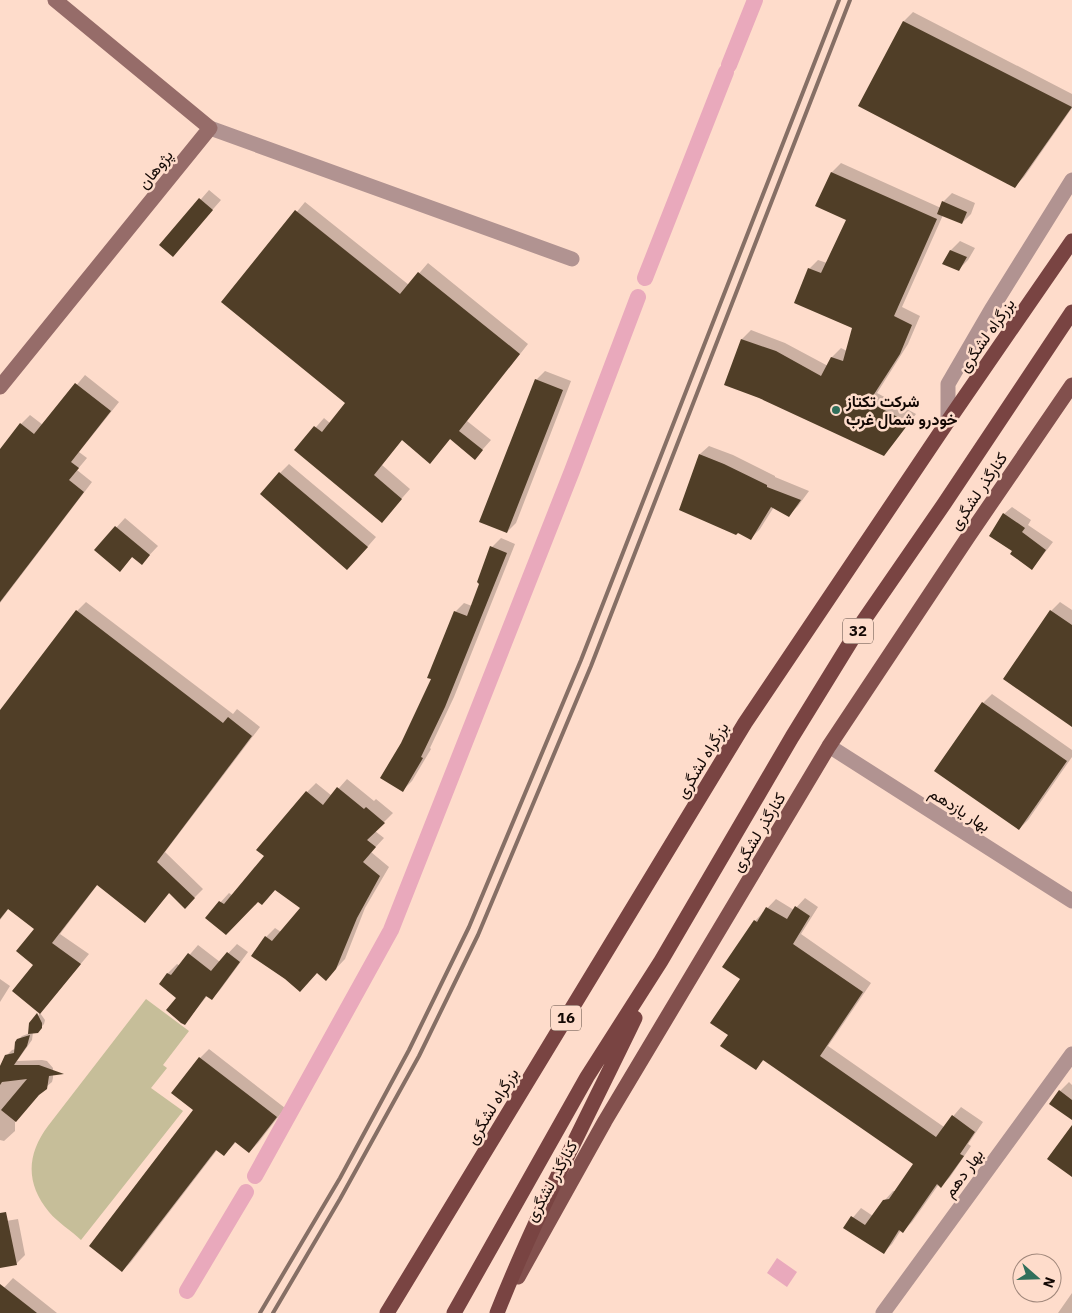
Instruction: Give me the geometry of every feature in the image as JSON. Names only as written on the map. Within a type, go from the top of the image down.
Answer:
[{"type":"highway","name":"بزرگراه لشگری","points":[[387,1313],[745,723],[948,421],[1072,241]]},
{"type":"highway","name":"32","points":[[661,961],[792,737],[864,620],[1072,312]]},
{"type":"highway","points":[[454,1313],[587,1077],[661,961]]},
{"type":"highway","points":[[497,1313],[517,1261],[661,961]]},
{"type":"main road","points":[[55,0],[210,128]]},
{"type":"main road","name":"پژوهان","points":[[0,387],[210,128]]},
{"type":"main road","name":"کنارگذر لشگری","points":[[497,1313],[605,1121],[829,746],[962,545],[1072,384]]},
{"type":"street","points":[[210,128],[572,259]]},
{"type":"street","points":[[948,421],[948,384],[991,310],[1072,180]]},
{"type":"street","name":"بهار یازدهم","points":[[829,746],[1072,901]]},
{"type":"street","name":"بهار دهم","points":[[883,1313],[1072,1054]]},
{"type":"shaded area","points":[[146,999],[189,1031],[163,1065],[167,1068],[151,1088],[183,1111],[81,1240],[53,1216],[41,1201],[33,1179],[33,1158],[36,1147],[48,1126]]},
{"type":"shaded area","points":[[777,1258],[797,1272],[787,1287],[767,1273]]},
{"type":"building","points":[[903,21],[1072,107],[1015,188],[858,106]]},
{"type":"building","points":[[831,172],[937,219],[894,316],[912,325],[900,354],[869,402],[909,423],[884,456],[759,398],[724,385],[741,339],[776,351],[821,376],[831,357],[843,361],[852,328],[794,303],[808,268],[821,273],[846,220],[815,206]]},
{"type":"building","points":[[199,198],[213,210],[173,257],[159,245]]},
{"type":"building","points":[[942,201],[967,212],[962,224],[937,214]]},
{"type":"building","points":[[295,210],[400,294],[418,272],[520,354],[459,431],[483,450],[475,460],[450,439],[430,464],[402,440],[374,475],[402,499],[382,523],[294,450],[314,426],[322,432],[345,403],[221,302]]},
{"type":"building","points":[[950,250],[967,257],[959,271],[942,264]]},
{"type":"building","points":[[535,379],[563,390],[507,533],[479,522]]},
{"type":"building","points":[[75,383],[111,411],[71,462],[79,468],[69,480],[84,492],[0,602],[0,449],[20,423],[34,434]]},
{"type":"building","points":[[699,454],[724,464],[767,485],[767,487],[801,500],[789,517],[771,507],[751,540],[679,510]]},
{"type":"building","points":[[279,472],[368,547],[347,570],[260,494]]},
{"type":"building","points":[[1003,513],[1025,528],[1022,532],[1046,550],[1032,570],[1010,554],[1012,551],[989,536]]},
{"type":"building","points":[[115,526],[150,555],[142,565],[132,557],[120,572],[94,550]]},
{"type":"building","points":[[490,546],[507,553],[445,707],[421,757],[423,758],[403,792],[380,778],[401,743],[431,679],[427,678],[454,611],[467,616]]},
{"type":"building","points":[[76,610],[223,723],[228,717],[252,736],[157,862],[195,898],[185,909],[169,893],[145,923],[97,885],[52,943],[81,964],[40,1014],[12,991],[33,965],[16,951],[34,929],[8,909],[0,919],[0,710]]},
{"type":"building","points":[[1050,610],[1072,625],[1072,727],[1003,679]]},
{"type":"building","points":[[982,702],[1067,761],[1019,830],[934,771]]},
{"type":"building","points":[[337,787],[385,823],[367,840],[376,847],[363,862],[380,876],[357,918],[336,969],[326,981],[317,973],[300,992],[285,979],[251,956],[265,936],[272,941],[300,908],[275,890],[262,905],[258,902],[226,935],[205,918],[219,901],[224,904],[264,856],[256,850],[306,791],[323,805]]},
{"type":"building","points":[[795,906],[810,916],[793,944],[863,992],[820,1056],[936,1137],[952,1115],[975,1132],[960,1154],[964,1156],[941,1188],[937,1184],[903,1233],[899,1230],[884,1254],[843,1228],[851,1216],[865,1225],[883,1200],[889,1199],[913,1164],[763,1060],[756,1070],[720,1046],[728,1035],[710,1023],[740,979],[722,967],[754,920],[757,922],[766,907],[787,919]]},
{"type":"building","points":[[227,952],[240,962],[212,1000],[206,996],[185,1025],[181,1023],[166,1010],[176,998],[159,984],[167,973],[171,975],[188,953],[211,971]]},
{"type":"building","points":[[37,1013],[42,1023],[42,1028],[38,1033],[28,1034],[29,1023]]},
{"type":"building","points":[[30,1035],[27,1046],[14,1065],[39,1065],[64,1074],[49,1076],[47,1089],[39,1095],[16,1122],[1,1110],[27,1079],[2,1082],[0,1085],[0,1066],[5,1055],[14,1053],[17,1039]]},
{"type":"building","points":[[199,1057],[277,1117],[249,1153],[235,1142],[224,1156],[216,1150],[122,1272],[89,1246],[193,1110],[171,1093]]},
{"type":"building","points":[[1059,1090],[1072,1100],[1072,1120],[1049,1104]]},
{"type":"building","points":[[1072,1125],[1072,1177],[1047,1159]]},
{"type":"building","points":[[6,1212],[17,1265],[0,1268],[0,1213]]},
{"type":"building","points":[[0,1284],[37,1313],[0,1313]]},
{"type":"waterway","points":[[729,65],[755,0]]},
{"type":"waterway","points":[[645,278],[726,72]]},
{"type":"waterway","points":[[255,1176],[391,930],[572,471],[638,297]]},
{"type":"waterway","points":[[187,1291],[246,1192]]},
{"type":"railway","points":[[260,1313],[340,1178],[409,1050],[469,927],[581,660],[839,0]]},
{"type":"railway","points":[[273,1313],[340,1199],[419,1056],[478,935],[591,666],[850,0]]},
{"type":"place","name":"شرکت تکتاز خودرو شمال غرب","points":[[836,410]]}]
